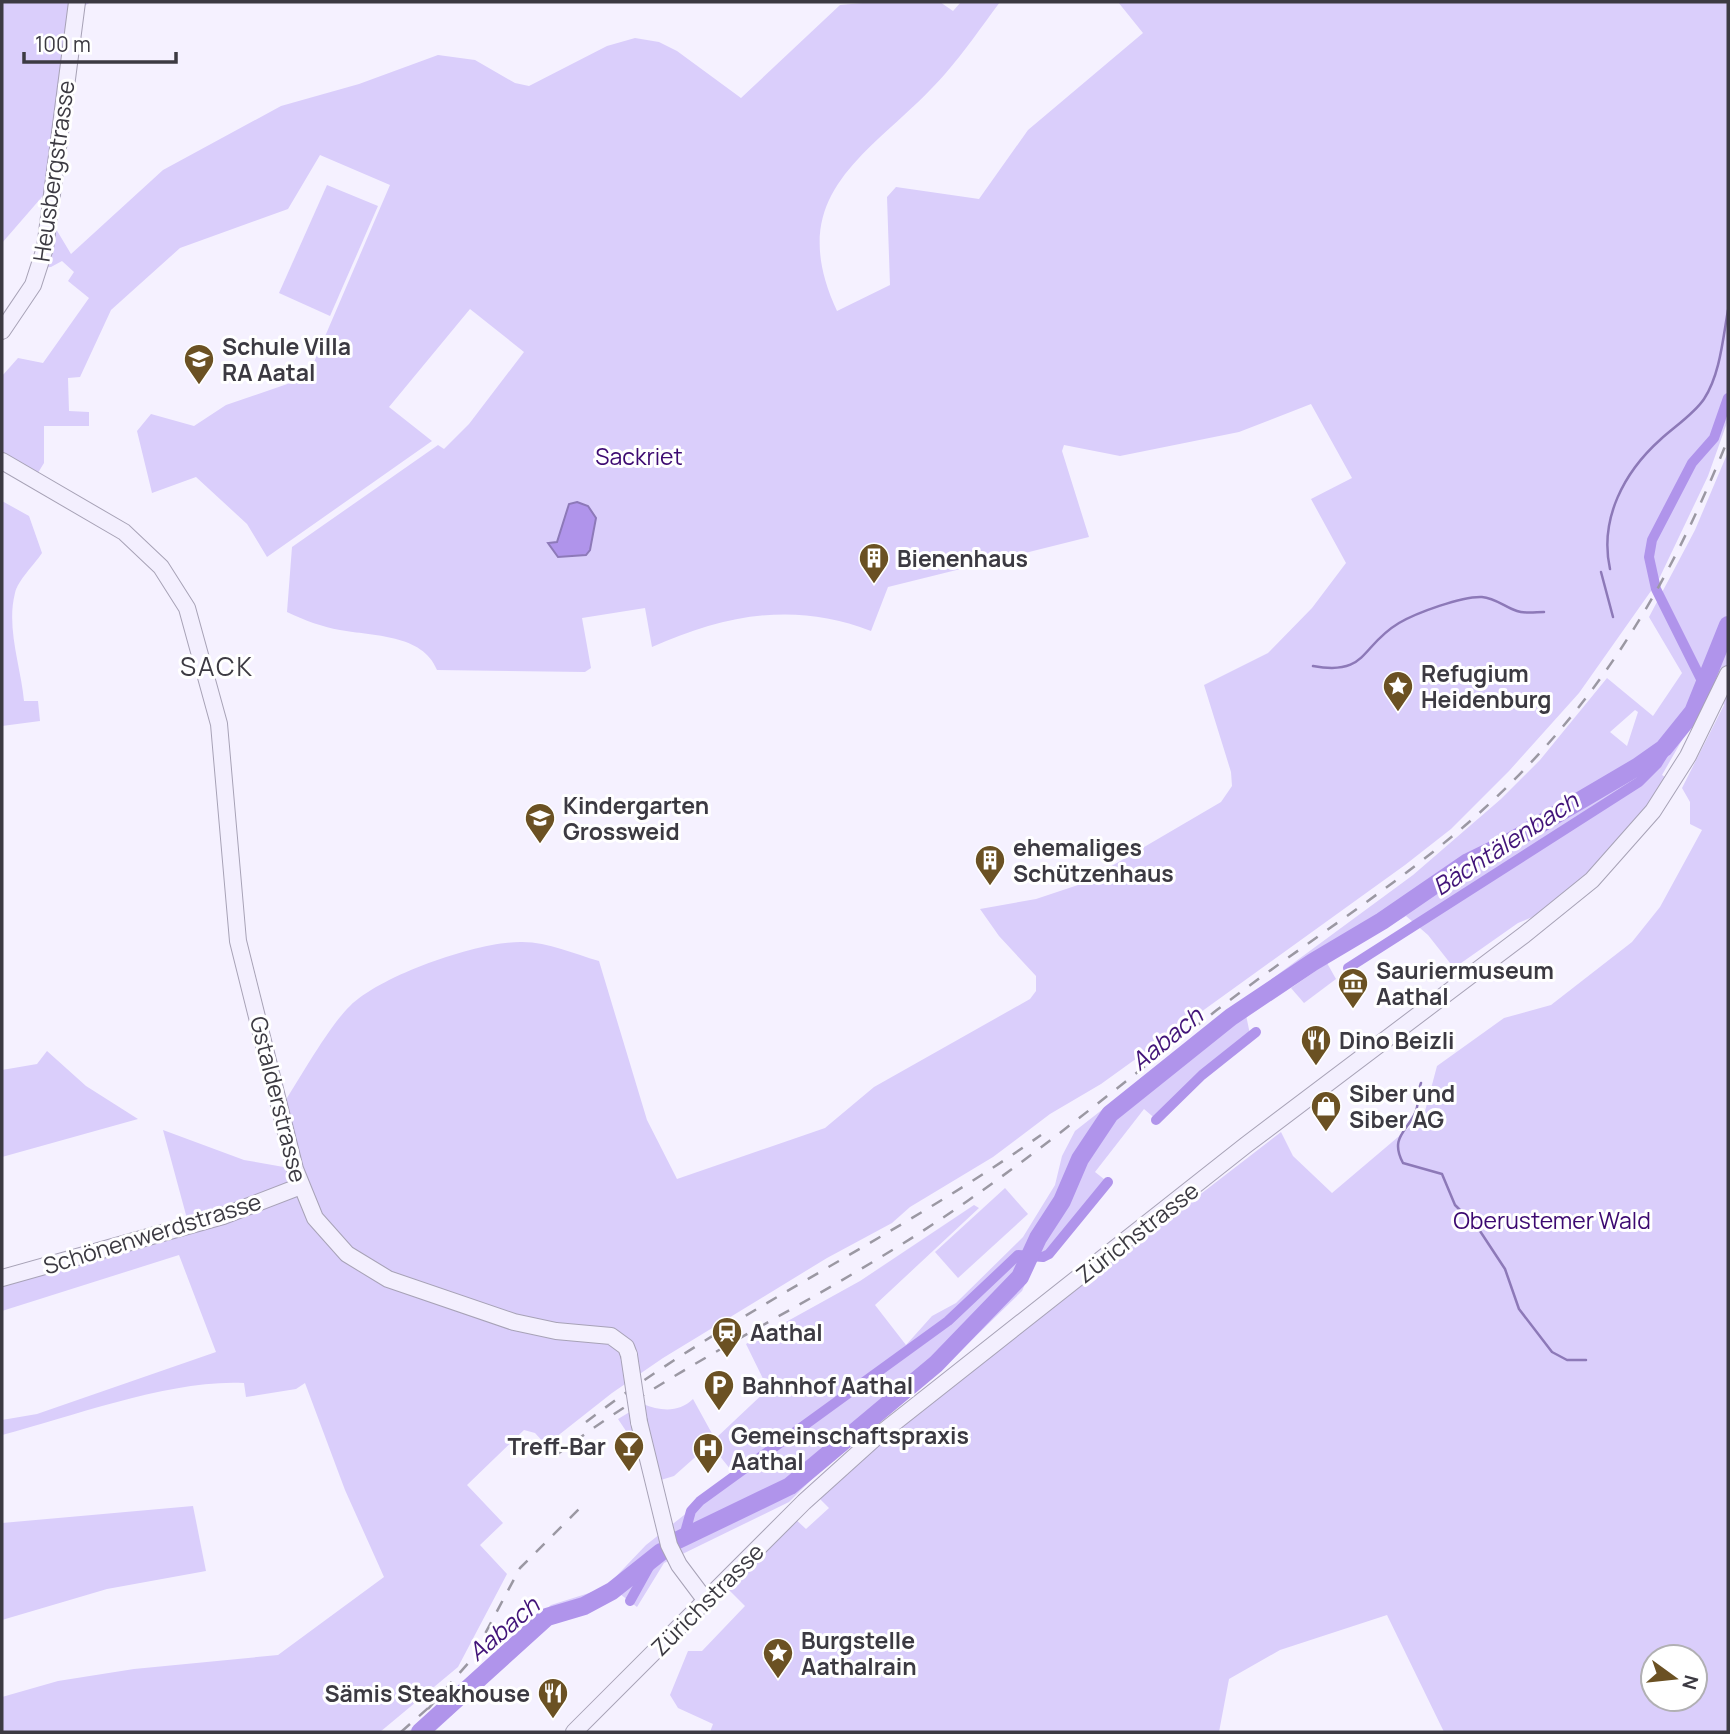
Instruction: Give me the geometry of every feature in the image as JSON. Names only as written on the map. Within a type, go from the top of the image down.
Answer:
[{"type":"street","name":"Heusbergstrasse","points":[[2,331],[33,285],[45,248],[77,2]]},
{"type":"street","name":"Gstalderstrasse","points":[[2,461],[124,532],[161,567],[187,608],[219,723],[238,941],[301,1186],[324,1230],[362,1266],[387,1279],[514,1322],[548,1330],[611,1336],[626,1347],[639,1422],[669,1545],[679,1565],[706,1601]]},
{"type":"street","name":"Zürichstrasse","points":[[582,1729],[809,1497],[924,1398],[1246,1145],[1361,1060],[1582,888],[1653,811],[1698,736],[1728,674]]},
{"type":"street","name":"Schönenwerdstrasse","points":[[2,1278],[223,1216],[301,1186]]},
{"type":"green space","points":[[2,2],[91,2],[76,11],[54,183],[2,243]]},
{"type":"green space","name":"Sackriet","points":[[940,2],[953,11],[961,2],[1000,2],[945,74],[865,151],[844,176],[828,203],[820,233],[822,269],[837,311],[890,285],[887,197],[896,187],[979,199],[1028,130],[1143,33],[1118,2],[1728,2],[1728,420],[1708,476],[1658,581],[1579,693],[1509,771],[1451,829],[1405,865],[1101,1084],[1050,1114],[993,1157],[910,1207],[892,1223],[827,1258],[663,1358],[612,1393],[546,1445],[535,1433],[524,1430],[467,1485],[503,1523],[480,1545],[507,1574],[458,1667],[380,1732],[2,1732],[2,1697],[58,1681],[134,1669],[278,1655],[384,1577],[345,1490],[305,1383],[296,1389],[246,1397],[244,1383],[186,1387],[123,1400],[2,1435],[2,1420],[37,1414],[216,1352],[179,1255],[2,1311],[2,1278],[189,1226],[163,1130],[244,1160],[295,1169],[281,1107],[341,1015],[350,1006],[384,983],[432,962],[481,947],[522,942],[552,946],[599,961],[647,1120],[677,1179],[825,1128],[874,1087],[1030,999],[1036,991],[1036,976],[999,936],[980,909],[1036,899],[1081,884],[1221,802],[1232,786],[1231,772],[1204,685],[1268,653],[1312,608],[1346,563],[1311,499],[1352,478],[1311,404],[1239,432],[1120,456],[1064,445],[1062,451],[1089,537],[888,587],[871,631],[815,616],[787,614],[733,620],[652,647],[645,608],[582,618],[591,668],[585,672],[437,670],[430,658],[409,643],[333,629],[306,620],[287,612],[292,547],[438,445],[444,449],[469,424],[524,352],[470,309],[389,407],[432,441],[267,557],[247,524],[196,477],[152,493],[137,431],[151,414],[194,426],[226,405],[296,381],[311,369],[390,185],[320,155],[288,209],[180,248],[111,310],[80,377],[68,378],[69,411],[89,412],[89,426],[44,426],[44,463],[33,481],[2,460],[2,376],[18,358],[43,363],[89,298],[68,281],[74,272],[62,261],[51,267],[40,268],[50,219],[71,254],[163,170],[281,106],[359,84],[438,55],[475,60],[515,83],[529,86],[607,46],[635,38],[659,42],[677,51],[741,98],[840,5]]},
{"type":"green space","points":[[327,185],[378,206],[330,316],[279,293]]},
{"type":"green space","name":"Oberustemer Wald","points":[[1728,452],[1728,1732],[1444,1732],[1387,1615],[1280,1650],[1229,1679],[1219,1732],[710,1732],[713,1724],[678,1708],[670,1695],[688,1651],[702,1651],[745,1606],[723,1584],[791,1515],[806,1529],[829,1508],[818,1497],[926,1406],[1281,1132],[1293,1156],[1332,1193],[1424,1115],[1437,1066],[1504,1018],[1551,1005],[1632,942],[1660,907],[1702,830],[1690,824],[1690,802],[1682,788],[1724,705],[1704,684],[1705,700],[1662,775],[1672,782],[1562,905],[1518,923],[1454,968],[1428,935],[1406,916],[1334,957],[1246,1015],[1251,1039],[1198,1081],[1158,1121],[1144,1109],[1095,1172],[1109,1183],[1052,1254],[1036,1259],[1022,1291],[943,1368],[820,1471],[789,1502],[664,1563],[637,1607],[620,1594],[604,1605],[550,1624],[434,1732],[408,1732],[551,1605],[605,1588],[646,1545],[735,1475],[710,1444],[674,1476],[651,1483],[646,1461],[618,1419],[643,1404],[676,1409],[693,1399],[715,1439],[768,1389],[746,1344],[860,1281],[974,1205],[979,1208],[875,1305],[906,1345],[932,1316],[956,1303],[1023,1237],[1055,1185],[1062,1156],[1075,1131],[1223,1015],[1413,875],[1501,799],[1540,760],[1607,678],[1653,716],[1682,673],[1649,617],[1695,530]],"holes":[[[1635,710],[1638,712],[1627,746],[1610,732]]]},
{"type":"green space","points":[[2,501],[29,516],[42,553],[17,588],[12,620],[24,701],[38,701],[40,721],[2,726]]},
{"type":"green space","points":[[1327,963],[1336,979],[1304,1003],[1291,988]]},
{"type":"green space","points":[[47,1051],[86,1086],[138,1119],[2,1157],[2,1070],[37,1064]]},
{"type":"green space","points":[[1005,1188],[1028,1214],[958,1278],[935,1252]]},
{"type":"green space","points":[[193,1506],[206,1571],[107,1589],[2,1620],[2,1523]]},
{"type":"shaded area","points":[[577,502],[588,506],[596,518],[590,550],[586,555],[558,557],[548,543],[557,542],[569,504]]},
{"type":"waterway","points":[[1610,569],[1608,532],[1618,498],[1626,481],[1648,452],[1704,399],[1717,368],[1728,310]]},
{"type":"waterway","points":[[1703,683],[1656,589],[1649,557],[1652,540],[1692,463],[1714,438],[1728,398]]},
{"type":"waterway","points":[[1601,572],[1613,617]]},
{"type":"waterway","points":[[1313,666],[1331,668],[1354,663],[1399,623],[1427,610],[1463,599],[1482,597],[1520,612],[1544,612]]},
{"type":"waterway","name":"Aabach","points":[[678,1540],[790,1486],[936,1364],[1020,1277],[1038,1238],[1062,1201],[1080,1159],[1110,1114],[1231,1017],[1313,962],[1382,921],[1468,862],[1513,840],[1637,767],[1664,748],[1693,712],[1728,625]]},
{"type":"waterway","name":"Bächtälenbach","points":[[1348,968],[1639,782],[1657,764],[1672,740]]},
{"type":"waterway","points":[[1156,1120],[1202,1075],[1256,1032]]},
{"type":"waterway","points":[[1421,1083],[1416,1111],[1399,1140],[1399,1154],[1403,1163],[1442,1174],[1455,1205],[1478,1228],[1505,1269],[1519,1309],[1552,1352],[1567,1360],[1586,1360]]},
{"type":"waterway","points":[[684,1536],[691,1511],[700,1501],[948,1321],[1018,1255],[1043,1257],[1049,1254],[1108,1182]]},
{"type":"waterway","name":"Aabach","points":[[420,1732],[547,1617],[584,1606],[612,1591],[661,1552]]},
{"type":"waterway","points":[[630,1601],[655,1556]]},
{"type":"railway","points":[[555,1456],[637,1399],[851,1275],[977,1194],[1245,989],[1406,873],[1468,823],[1513,781],[1553,738],[1589,694],[1622,647],[1679,548],[1728,439]]},
{"type":"railway","points":[[586,1422],[697,1346],[928,1208],[1041,1135]]},
{"type":"railway","points":[[428,1709],[471,1660],[520,1568],[582,1506]]},
{"type":"railway","points":[[401,1732],[435,1702]]},
{"type":"place","name":"Schule Villa RA Aatal","points":[[199,386]]},
{"type":"place","name":"Bienenhaus","points":[[874,585]]},
{"type":"place","name":"Refugium Heidenburg","points":[[1398,713]]},
{"type":"place","name":"Kindergarten Grossweid","points":[[540,845]]},
{"type":"place","name":"ehemaliges Schützenhaus","points":[[990,887]]},
{"type":"place","name":"Sauriermuseum Aathal","points":[[1353,1010]]},
{"type":"place","name":"Dino Beizli","points":[[1316,1067]]},
{"type":"place","name":"Siber und Siber AG","points":[[1326,1133]]},
{"type":"place","name":"Aathal","points":[[727,1359]]},
{"type":"place","name":"Bahnhof Aathal","points":[[719,1412]]},
{"type":"place","name":"Treff-Bar","points":[[629,1473]]},
{"type":"place","name":"Gemeinschaftspraxis Aathal","points":[[708,1475]]},
{"type":"place","name":"Burgstelle Aathalrain","points":[[778,1680]]},
{"type":"place","name":"Sämis Steakhouse","points":[[553,1720]]},
{"type":"district","name":"SACK","points":[[217,666]]}]
